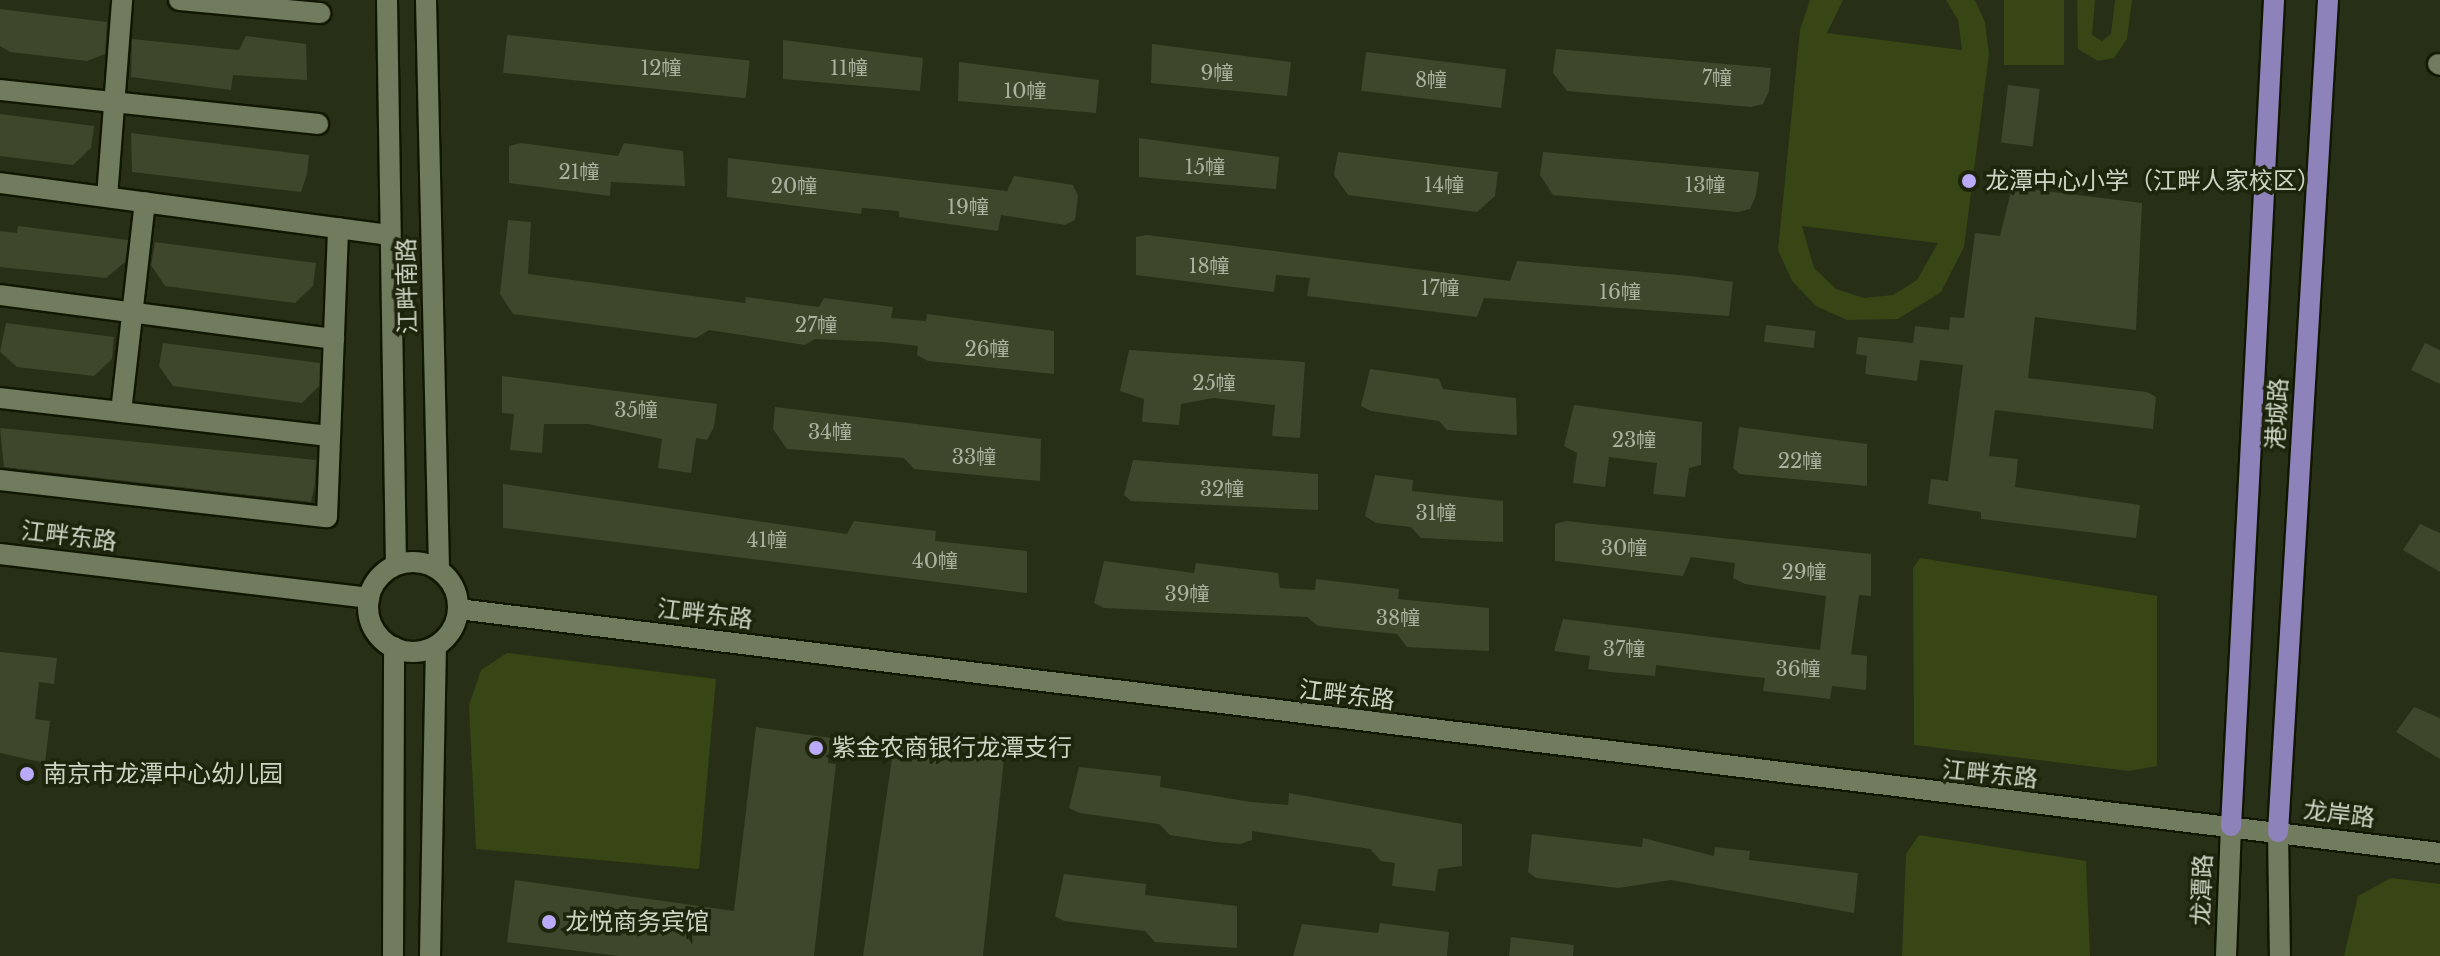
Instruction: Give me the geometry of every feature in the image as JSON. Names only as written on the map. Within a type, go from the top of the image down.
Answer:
[{"type":"main road","name":"港城路","points":[[2231,826],[2274,0]]},
{"type":"main road","name":"港城路","points":[[2278,832],[2328,0]]},
{"type":"street","points":[[107,197],[122,0]]},
{"type":"street","points":[[179,0],[320,13]]},
{"type":"street","name":"江畔南路","points":[[387,0],[396,565]]},
{"type":"street","name":"江畔南路","points":[[426,0],[439,570]]},
{"type":"street","points":[[0,90],[318,124]]},
{"type":"street","points":[[0,183],[390,235]]},
{"type":"street","points":[[121,412],[145,202]]},
{"type":"street","points":[[0,480],[327,517],[338,228]]},
{"type":"street","points":[[0,295],[334,339]]},
{"type":"street","points":[[0,398],[330,436]]},
{"type":"street","name":"江畔东路","points":[[0,554],[369,598]]},
{"type":"street","points":[[430,956],[436,646],[458,609],[439,570],[396,565],[369,598],[373,627],[394,647],[436,646]]},
{"type":"street","name":"江畔东路","points":[[458,609],[2231,826]]},
{"type":"street","points":[[393,956],[394,647]]},
{"type":"street","name":"龙岸路","points":[[2231,826],[2440,853]]},
{"type":"street","name":"龙潭路","points":[[2226,956],[2231,826]]},
{"type":"street","points":[[2278,832],[2280,956]]},
{"type":"green space","points":[[1810,0],[1843,0],[1827,33],[1962,50],[1958,20],[1946,0],[1975,0],[1985,22],[1989,54],[1964,247],[1941,292],[1898,319],[1847,320],[1816,306],[1792,281],[1778,250],[1800,30]],"holes":[[[1802,226],[1938,243],[1917,280],[1893,295],[1864,298],[1836,289],[1814,268]]]},
{"type":"green space","points":[[2004,0],[2064,0],[2064,65],[2004,65]]},
{"type":"green space","points":[[2077,0],[2095,0],[2092,35],[2102,41],[2111,34],[2115,0],[2132,0],[2127,39],[2114,58],[2098,61],[2078,49]]},
{"type":"green space","points":[[1920,558],[2157,596],[2157,766],[2129,771],[1914,745],[1913,568]]},
{"type":"green space","points":[[507,653],[716,679],[699,869],[476,849],[469,705],[481,670]]},
{"type":"green space","points":[[1919,835],[2086,861],[2090,956],[1902,956],[1906,854]]},
{"type":"green space","points":[[2391,878],[2440,884],[2440,956],[2344,956],[2358,896]]},
{"type":"building","points":[[0,9],[107,22],[105,54],[87,61],[10,52],[0,46]]},
{"type":"building","points":[[507,35],[750,61],[746,98],[503,73]]},
{"type":"building","points":[[246,36],[306,44],[307,80],[233,75],[231,90],[131,77],[132,39],[239,50]]},
{"type":"building","points":[[783,40],[923,58],[920,91],[783,79]]},
{"type":"building","points":[[1152,44],[1291,62],[1287,96],[1151,83]]},
{"type":"building","points":[[1556,49],[1771,68],[1769,91],[1763,104],[1751,107],[1567,91],[1553,73]]},
{"type":"building","points":[[1366,52],[1506,69],[1501,108],[1361,91]]},
{"type":"building","points":[[959,62],[1099,80],[1096,113],[958,101]]},
{"type":"building","points":[[2008,85],[2040,89],[2033,146],[2001,143]]},
{"type":"building","points":[[0,114],[94,126],[91,148],[73,165],[0,156]]},
{"type":"building","points":[[131,133],[309,155],[307,174],[301,192],[132,172]]},
{"type":"building","points":[[1139,138],[1279,157],[1276,189],[1139,177]]},
{"type":"building","points":[[521,143],[618,156],[624,143],[683,151],[685,186],[611,182],[610,196],[509,183],[509,146]]},
{"type":"building","points":[[1338,152],[1498,172],[1495,196],[1477,212],[1348,195],[1334,175]]},
{"type":"building","points":[[1543,152],[1759,172],[1756,195],[1750,209],[1738,212],[1553,195],[1540,175]]},
{"type":"building","points":[[728,158],[1007,191],[1014,176],[1073,185],[1078,196],[1075,220],[1065,225],[1001,215],[998,231],[899,217],[899,211],[862,208],[861,214],[727,197]]},
{"type":"building","points":[[2012,187],[2142,203],[2136,330],[2035,317],[2028,378],[2147,392],[2156,397],[2153,429],[1995,410],[1989,456],[2018,459],[2015,487],[2140,505],[2136,538],[1981,519],[1981,512],[1928,504],[1931,479],[1948,481],[1963,365],[1920,360],[1917,381],[1865,374],[1867,356],[1856,354],[1858,337],[1913,343],[1915,326],[1949,330],[1950,317],[1964,318],[1975,233],[2000,236]]},
{"type":"building","points":[[508,220],[531,222],[528,274],[745,303],[746,297],[819,307],[824,298],[893,307],[891,318],[926,321],[927,314],[1054,331],[1054,374],[928,361],[917,355],[918,346],[884,342],[815,339],[805,345],[709,330],[696,338],[513,314],[500,294]]},
{"type":"building","points":[[18,226],[128,240],[125,262],[106,278],[0,267],[0,231],[17,233]]},
{"type":"building","points":[[1147,235],[1510,281],[1517,261],[1733,282],[1729,316],[1484,298],[1477,317],[1307,296],[1310,278],[1276,275],[1274,292],[1136,275],[1136,237]]},
{"type":"building","points":[[155,242],[316,263],[313,286],[295,303],[165,286],[151,265]]},
{"type":"building","points":[[6,323],[114,337],[112,359],[94,376],[17,367],[0,352]]},
{"type":"building","points":[[1766,325],[1816,331],[1814,348],[1764,342]]},
{"type":"building","points":[[163,343],[320,363],[319,386],[302,403],[173,386],[159,366]]},
{"type":"building","points":[[2425,343],[2440,350],[2440,384],[2411,370]]},
{"type":"building","points":[[1129,350],[1305,362],[1300,438],[1272,436],[1275,405],[1213,398],[1181,404],[1179,425],[1142,422],[1144,399],[1120,391]]},
{"type":"building","points":[[1370,369],[1439,379],[1443,389],[1516,398],[1517,435],[1447,430],[1439,421],[1371,411],[1361,406]]},
{"type":"building","points":[[502,376],[717,404],[714,427],[707,440],[696,438],[691,473],[658,468],[662,439],[588,424],[544,424],[542,453],[510,450],[514,414],[502,413]]},
{"type":"building","points":[[1574,405],[1702,422],[1701,465],[1689,468],[1685,497],[1653,494],[1657,463],[1609,457],[1605,487],[1573,483],[1577,453],[1564,446]]},
{"type":"building","points":[[775,407],[1041,439],[1040,481],[914,469],[904,458],[787,449],[773,429]]},
{"type":"building","points":[[1739,427],[1867,444],[1867,486],[1740,474],[1733,468]]},
{"type":"building","points":[[0,428],[316,460],[315,484],[311,502],[4,467]]},
{"type":"building","points":[[1133,460],[1318,474],[1318,510],[1131,501],[1124,495]]},
{"type":"building","points":[[1375,475],[1413,480],[1412,491],[1503,501],[1503,542],[1421,538],[1411,527],[1376,523],[1365,516]]},
{"type":"building","points":[[503,484],[847,534],[854,521],[936,531],[935,541],[1027,551],[1027,593],[503,528]]},
{"type":"building","points":[[1566,521],[1871,554],[1871,596],[1859,595],[1851,654],[1867,656],[1866,690],[1832,686],[1830,699],[1763,691],[1765,678],[1656,665],[1655,676],[1610,672],[1588,669],[1590,656],[1554,651],[1563,619],[1820,650],[1826,596],[1745,584],[1733,578],[1735,563],[1691,557],[1683,576],[1555,561],[1555,524]]},
{"type":"building","points":[[2420,524],[2440,533],[2440,572],[2403,550]]},
{"type":"building","points":[[1104,561],[1194,573],[1196,563],[1278,573],[1280,588],[1315,590],[1316,579],[1399,589],[1398,599],[1489,608],[1489,651],[1407,647],[1397,634],[1318,626],[1307,617],[1104,608],[1094,603]]},
{"type":"building","points":[[0,652],[57,658],[54,684],[39,682],[35,719],[50,721],[45,763],[0,753]]},
{"type":"building","points":[[2414,707],[2440,718],[2440,759],[2396,732]]},
{"type":"building","points":[[756,727],[830,738],[828,763],[836,764],[814,956],[619,956],[507,942],[515,880],[734,911]]},
{"type":"building","points":[[894,745],[921,749],[920,756],[1004,759],[983,956],[863,956]]},
{"type":"building","points":[[1079,767],[1161,776],[1160,787],[1251,802],[1288,805],[1289,793],[1462,824],[1462,866],[1438,869],[1435,891],[1392,886],[1395,863],[1381,861],[1370,849],[1252,831],[1252,840],[1240,844],[1215,842],[1170,835],[1159,824],[1079,813],[1069,808]]},
{"type":"building","points":[[1532,834],[1642,847],[1643,838],[1714,856],[1715,847],[1750,851],[1749,860],[1858,873],[1854,913],[1671,880],[1618,888],[1536,878],[1528,872]]},
{"type":"building","points":[[1064,874],[1146,884],[1145,895],[1237,906],[1237,948],[1155,942],[1145,931],[1064,921],[1055,916]]},
{"type":"building","points":[[1380,923],[1449,932],[1447,956],[1293,956],[1302,924],[1378,933]]},
{"type":"building","points":[[1511,937],[1574,945],[1573,956],[1509,956]]},
{"type":"place","name":"龙潭中心小学（江畔人家校区）","points":[[1969,181]]},
{"type":"place","name":"紫金农商银行龙潭支行","points":[[816,748]]},
{"type":"place","name":"南京市龙潭中心幼儿园","points":[[27,774]]},
{"type":"place","name":"龙悦商务宾馆","points":[[549,922]]}]
